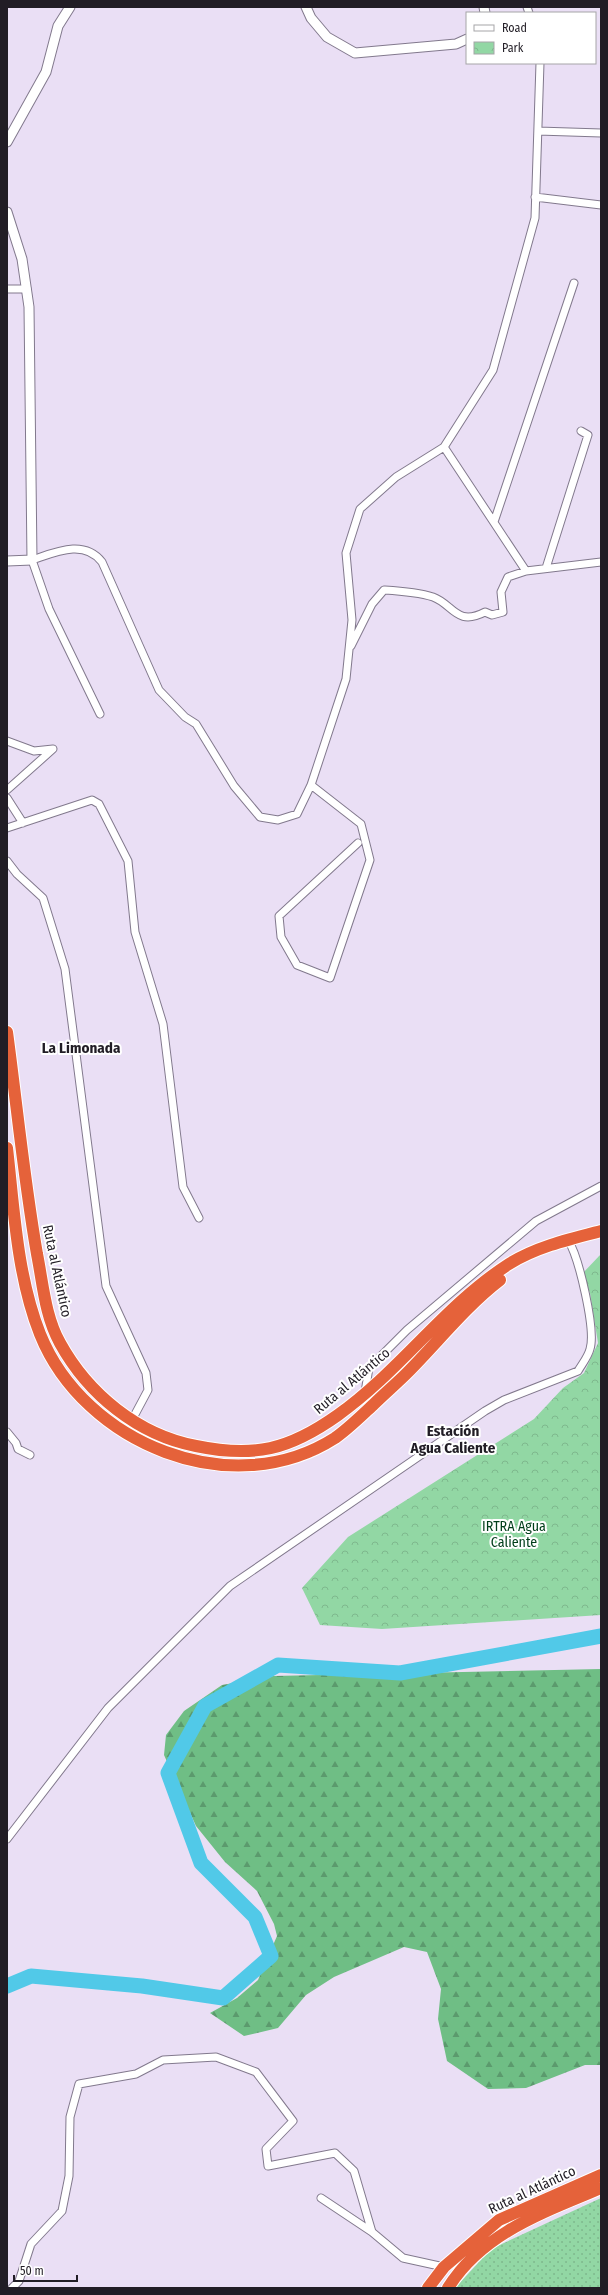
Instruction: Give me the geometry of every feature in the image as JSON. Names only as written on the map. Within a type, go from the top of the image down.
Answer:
[{"type":"highway","name":"Ruta al Atlántico","points":[[7,1032],[26,1188],[48,1313],[60,1342],[85,1380],[116,1410],[132,1420],[183,1444],[223,1452],[246,1453],[275,1448],[311,1433],[340,1414],[480,1285],[512,1262],[601,1231]]},
{"type":"highway","name":"Ruta al Atlántico","points":[[7,1148],[24,1283],[40,1335],[60,1372],[74,1392],[116,1427],[146,1443],[181,1458],[220,1466],[255,1466],[285,1459],[307,1452],[335,1438],[408,1372],[482,1294],[512,1271],[570,1243],[601,1239]]},
{"type":"highway","name":"Ruta al Atlántico","points":[[428,2288],[444,2267],[499,2220],[601,2175]]},
{"type":"highway","name":"Ruta al Atlántico","points":[[448,2288],[454,2279],[483,2248],[520,2223],[601,2188]]},
{"type":"street","points":[[7,142],[46,72],[58,26],[70,7]]},
{"type":"street","points":[[306,7],[311,18],[327,37],[355,53],[456,44],[466,39]]},
{"type":"street","points":[[7,561],[32,560],[65,550],[84,549],[96,554],[102,562],[120,599],[159,690],[185,717],[196,724],[234,786],[260,817],[278,820],[297,814],[311,785],[346,679],[352,620],[346,553],[360,509],[396,477],[444,447],[493,370],[535,218],[540,64]]},
{"type":"street","points":[[538,131],[601,133]]},
{"type":"street","points":[[536,197],[601,204]]},
{"type":"street","points":[[7,212],[22,259],[29,307],[32,560],[49,609],[100,714]]},
{"type":"street","points":[[494,522],[574,283]]},
{"type":"street","points":[[7,289],[27,289]]},
{"type":"street","points":[[546,568],[588,435],[581,431]]},
{"type":"street","points":[[444,447],[526,571]]},
{"type":"street","points":[[349,650],[372,604],[384,590],[410,592],[435,598],[458,615],[476,617],[485,612],[492,615],[503,612],[501,592],[508,577],[526,571],[601,562]]},
{"type":"street","points":[[7,741],[34,751],[53,749],[7,790]]},
{"type":"street","points":[[311,785],[361,824],[370,860],[330,978],[296,965],[281,937],[279,916],[358,843]]},
{"type":"street","points":[[7,798],[23,823]]},
{"type":"street","points":[[7,828],[92,800],[99,804],[128,861],[135,932],[163,1024],[183,1187],[199,1218]]},
{"type":"street","points":[[7,861],[17,874],[43,898],[66,969],[106,1286],[147,1379],[148,1390],[132,1420]]},
{"type":"street","points":[[365,1392],[369,1368],[407,1330],[536,1221],[601,1186]]},
{"type":"street","points":[[7,1839],[108,1708],[230,1586],[485,1411],[504,1400],[578,1371],[590,1348],[592,1328],[570,1243]]},
{"type":"street","points":[[7,1432],[16,1443],[18,1449],[30,1455]]},
{"type":"street","points":[[12,2288],[19,2281],[30,2244],[62,2211],[69,2176],[70,2117],[79,2084],[136,2074],[164,2060],[216,2057],[256,2072],[293,2121],[266,2149],[268,2166],[335,2153],[354,2171],[372,2232]]},
{"type":"street","points":[[321,2198],[372,2232],[403,2258],[444,2267]]},
{"type":"green space","name":"IRTRA Agua Caliente","points":[[601,1254],[601,1615],[382,1629],[320,1625],[302,1588],[348,1537],[534,1419],[563,1388],[584,1373],[598,1343],[590,1293],[582,1274]]},
{"type":"green space","points":[[601,1669],[601,2065],[585,2065],[526,2088],[488,2089],[447,2061],[438,2019],[441,1989],[427,1952],[404,1947],[334,1977],[306,1995],[278,2028],[244,2036],[210,2013],[237,1998],[258,1980],[277,1936],[274,1924],[257,1891],[225,1862],[196,1826],[164,1755],[166,1735],[184,1711],[222,1685],[273,1676]]},
{"type":"green space","points":[[601,2198],[601,2288],[455,2288],[491,2249]]},
{"type":"waterway","points":[[7,1986],[31,1976],[142,1986],[223,1998],[271,1956],[255,1917],[201,1863],[168,1773],[205,1706],[278,1665],[400,1673],[601,1636]]},
{"type":"district","name":"La Limonada","points":[[81,1048]]},
{"type":"district","name":"Estación Agua Caliente","points":[[453,1440]]}]
